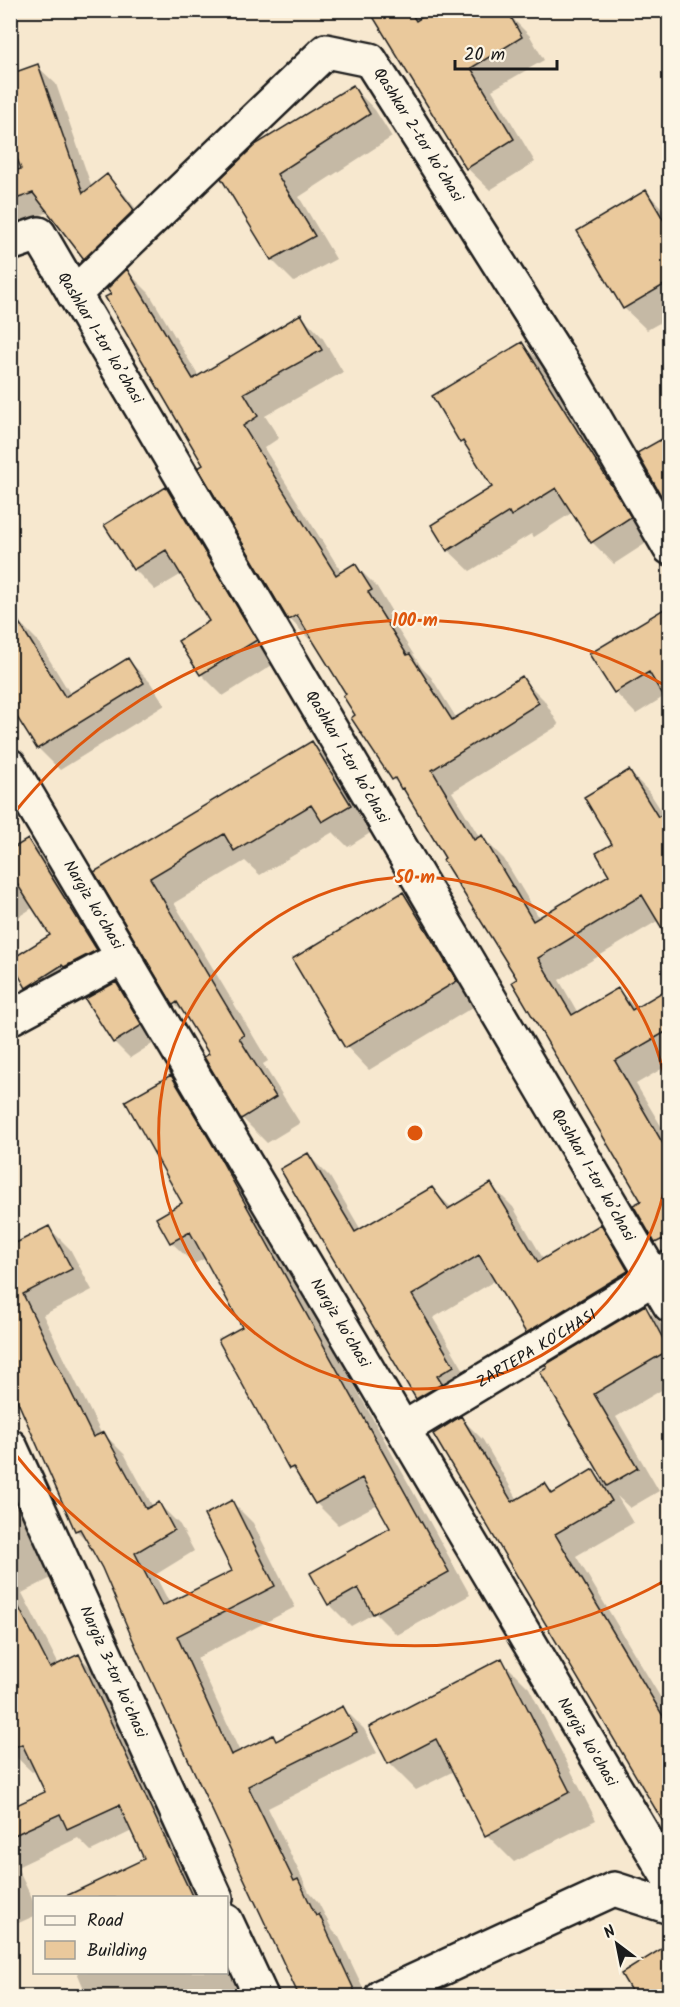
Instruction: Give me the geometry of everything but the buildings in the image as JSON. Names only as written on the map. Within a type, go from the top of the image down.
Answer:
[{"type":"street","name":"Qashkar 2-tor koʼchasi","points":[[74,294],[326,51],[370,60],[569,374],[669,549]]},
{"type":"street","name":"Qashkar 1-tor koʼchasi","points":[[10,244],[39,234],[664,1284]]},
{"type":"street","name":"Nargiz koʻchasi","points":[[10,766],[669,1880]]},
{"type":"street","points":[[10,1018],[123,957]]},
{"type":"street","name":"ZARTEPA KO'CHASI","points":[[403,1430],[664,1284]]},
{"type":"street","name":"Nargiz 3-tor koʻchasi","points":[[10,1446],[215,1896]]},
{"type":"street","points":[[382,1996],[614,1889],[669,1907]]},
{"type":"street","points":[[228,1925],[261,1996]]}]
